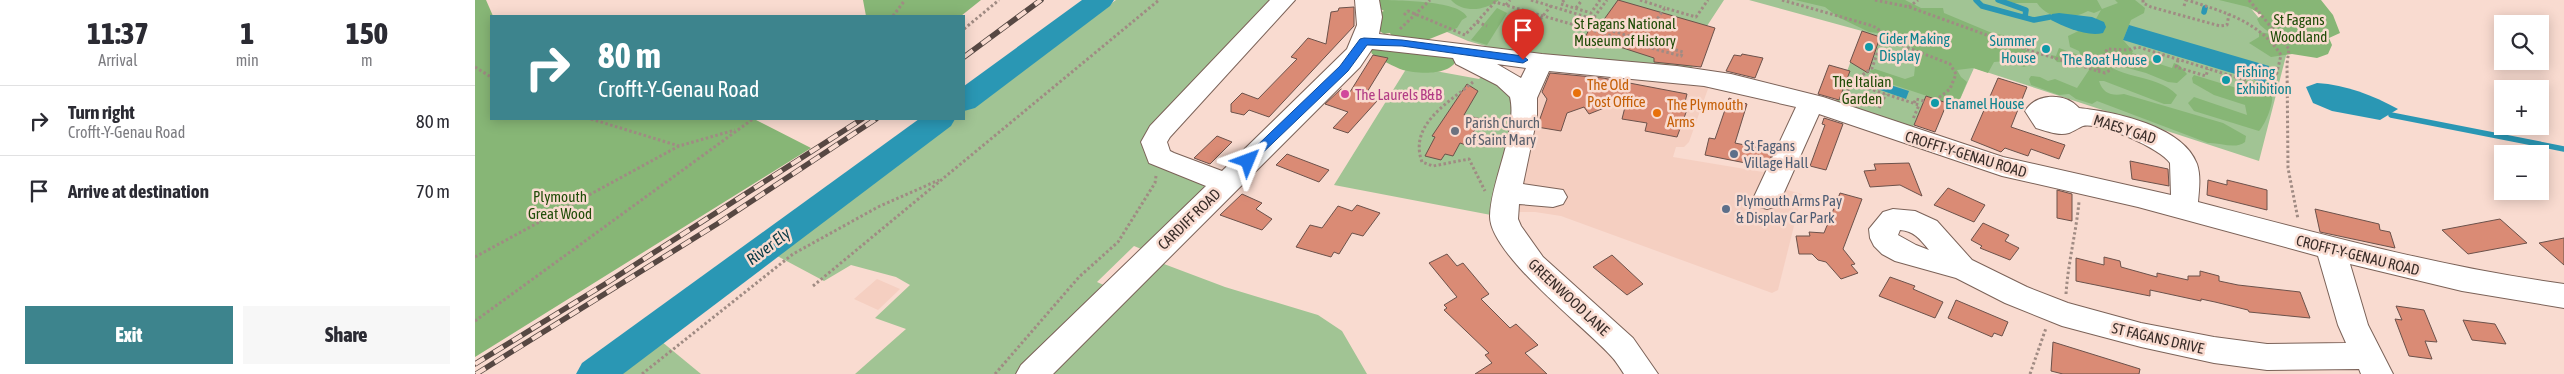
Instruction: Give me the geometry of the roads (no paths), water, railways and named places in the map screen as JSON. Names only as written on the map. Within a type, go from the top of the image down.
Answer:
[{"type":"street","points":[[1225,184],[1161,158],[1155,150],[1154,142],[1159,132],[1283,0]]},
{"type":"street","points":[[1364,41],[1370,12],[1367,0]]},
{"type":"street","name":"CROFFT-Y-GENAU ROAD","points":[[1364,41],[1402,43],[1541,62],[1724,81],[1761,89],[1811,104],[2005,167],[2184,209],[2302,242],[2460,280],[2564,296]]},
{"type":"street","name":"CARDIFF ROAD","points":[[1032,374],[1344,69],[1358,53],[1364,41]]},
{"type":"street","points":[[1452,50],[1479,67],[1507,80],[1521,92],[1524,98]]},
{"type":"street","name":"GREENWOOD LANE","points":[[1541,62],[1524,98],[1524,117],[1504,219],[1507,230],[1523,253],[1543,276],[1622,347],[1642,374]]},
{"type":"street","points":[[1767,199],[1811,104]]},
{"type":"street","name":"MAES Y GAD","points":[[2071,116],[2098,118],[2160,139],[2170,146],[2183,161],[2185,170],[2184,209]]},
{"type":"street","points":[[1507,199],[1553,197]]},
{"type":"street","name":"ST FAGANS DRIVE","points":[[1962,268],[2045,308],[2141,335],[2214,350],[2267,357],[2372,365],[2350,316],[2331,249]]},
{"type":"water","points":[[2059,13],[2092,17],[2104,22],[2106,27],[2103,33],[2097,34],[2076,31],[2051,20],[2052,14]]},
{"type":"water","points":[[2129,25],[2269,66],[2265,83],[2123,40]]},
{"type":"water","points":[[1870,74],[1887,84],[1909,91],[1906,99],[1866,85]]},
{"type":"water","points":[[2317,83],[2339,86],[2359,92],[2379,99],[2398,109],[2380,120],[2332,111],[2313,103],[2306,87]]},
{"type":"waterway","name":"River Ely","points":[[965,100],[1100,0]]},
{"type":"waterway","points":[[1976,0],[1982,6],[2034,20],[2050,17]]},
{"type":"waterway","points":[[1998,0],[2026,10],[2025,17]]},
{"type":"waterway","points":[[2204,12],[2205,8]]},
{"type":"waterway","points":[[2391,115],[2564,149]]},
{"type":"waterway","name":"River Ely","points":[[595,374],[939,120]]},
{"type":"railway","points":[[965,56],[1041,0]]},
{"type":"railway","points":[[475,364],[605,284],[860,120]]},
{"type":"railway","points":[[476,374],[717,224],[874,120]]},
{"type":"place","name":"Cider Making Display","points":[[1869,47]]},
{"type":"place","name":"Summer House","points":[[2046,49]]},
{"type":"place","name":"The Boat House","points":[[2157,59]]},
{"type":"place","name":"Fishing Exhibition","points":[[2226,80]]},
{"type":"place","name":"The Old Post Office","points":[[1577,93]]},
{"type":"place","name":"The Laurels B&B","points":[[1345,94]]},
{"type":"place","name":"Enamel House","points":[[1935,103]]},
{"type":"place","name":"The Plymouth Arms","points":[[1657,113]]},
{"type":"place","name":"Parish Church of Saint Mary","points":[[1455,131]]},
{"type":"place","name":"St Fagans Village Hall","points":[[1734,154]]},
{"type":"place","name":"Plymouth Arms Pay & Display Car Park","points":[[1726,209]]},
{"type":"park label","name":"St Fagans Woodland","points":[[2299,28]]},
{"type":"park label","name":"St Fagans National Museum of History","points":[[1625,32]]},
{"type":"park label","name":"The Italian Garden","points":[[1862,90]]},
{"type":"park label","name":"Plymouth Great Wood","points":[[560,204]]}]
